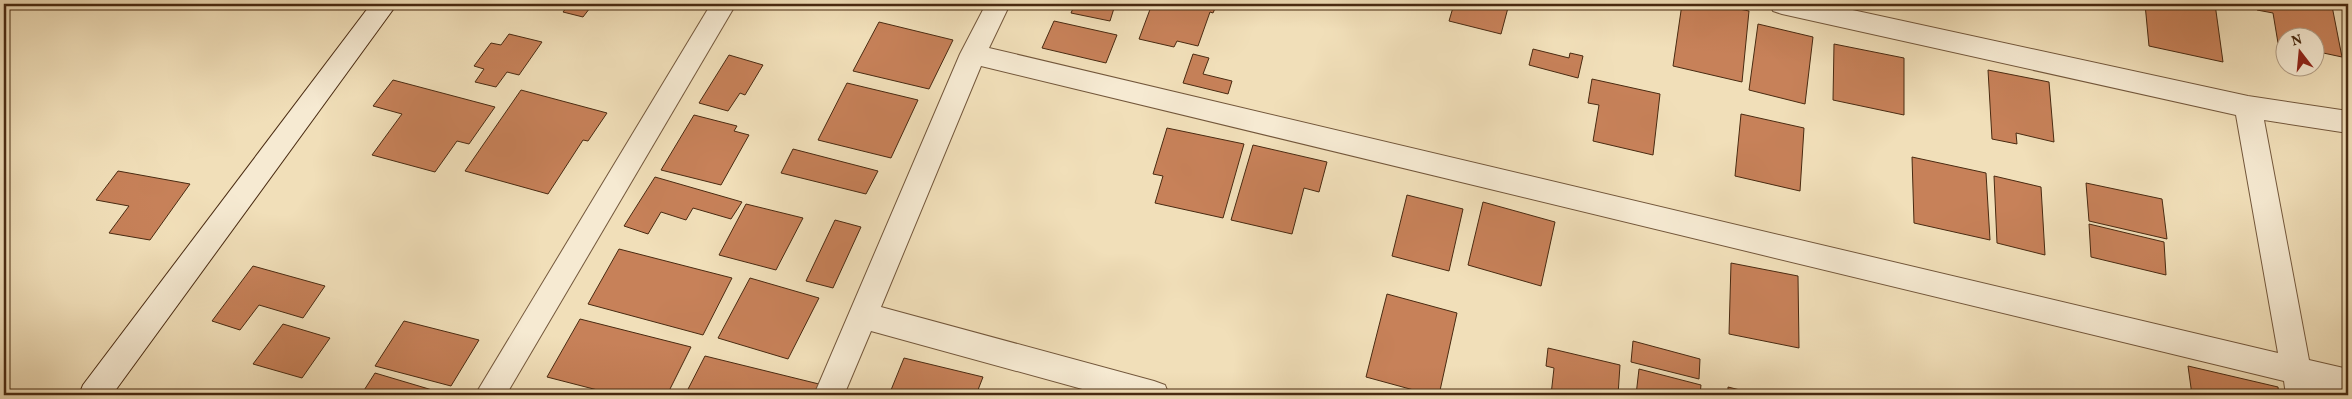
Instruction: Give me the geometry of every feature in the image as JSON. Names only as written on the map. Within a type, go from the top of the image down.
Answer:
[{"type":"street","points":[[94,395],[385,4]]},
{"type":"street","points":[[490,395],[724,4]]},
{"type":"street","points":[[829,395],[974,54],[998,4]]},
{"type":"street","points":[[1782,4],[2248,107],[2348,122]]},
{"type":"street","points":[[974,54],[2299,383],[2348,383]]},
{"type":"street","points":[[2248,107],[2299,383]]},
{"type":"street","points":[[862,315],[1154,395]]},
{"type":"building","points":[[569,4],[593,4],[583,17],[563,12]]},
{"type":"building","points":[[1075,4],[1129,4],[1128,8],[1115,5],[1110,21],[1071,13]]},
{"type":"building","points":[[1152,4],[1217,4],[1213,13],[1210,12],[1198,46],[1177,41],[1174,47],[1139,39]]},
{"type":"building","points":[[1454,4],[1509,4],[1501,34],[1449,21]]},
{"type":"building","points":[[1682,4],[1715,4],[1749,11],[1742,82],[1673,66]]},
{"type":"building","points":[[2145,4],[2215,4],[2223,62],[2149,46]]},
{"type":"building","points":[[2256,4],[2321,4],[2332,6],[2342,57],[2324,53],[2324,28],[2276,28],[2273,13],[2257,10]]},
{"type":"building","points":[[1054,21],[1117,35],[1106,63],[1042,48]]},
{"type":"building","points":[[879,22],[953,40],[929,89],[853,71]]},
{"type":"building","points":[[1758,24],[1813,37],[1805,104],[1749,90]]},
{"type":"building","points":[[509,34],[542,42],[519,75],[507,72],[496,87],[475,82],[484,69],[474,66],[491,43],[501,45]]},
{"type":"building","points":[[1834,44],[1904,58],[1904,115],[1833,100]]},
{"type":"building","points":[[1533,49],[1569,58],[1570,53],[1583,56],[1578,78],[1529,65]]},
{"type":"building","points":[[1193,54],[1209,58],[1203,74],[1232,81],[1228,94],[1183,83]]},
{"type":"building","points":[[729,55],[763,65],[745,95],[740,93],[728,111],[699,103]]},
{"type":"building","points":[[1988,70],[2049,82],[2054,142],[2016,133],[2017,144],[1992,139]]},
{"type":"building","points":[[1592,79],[1660,94],[1653,155],[1593,141],[1599,105],[1588,103]]},
{"type":"building","points":[[393,80],[495,107],[469,144],[457,141],[435,172],[372,155],[402,114],[373,106]]},
{"type":"building","points":[[847,83],[918,100],[891,158],[818,140]]},
{"type":"building","points":[[521,90],[607,113],[588,141],[583,140],[548,194],[465,171]]},
{"type":"building","points":[[1741,114],[1804,128],[1800,191],[1735,176]]},
{"type":"building","points":[[694,115],[737,126],[734,131],[749,135],[721,185],[661,170]]},
{"type":"building","points":[[1167,128],[1244,144],[1223,218],[1155,203],[1163,176],[1153,174]]},
{"type":"building","points":[[1253,145],[1327,162],[1319,192],[1304,188],[1292,234],[1231,220]]},
{"type":"building","points":[[793,149],[878,171],[866,194],[781,173]]},
{"type":"building","points":[[1912,157],[1986,173],[1990,240],[1914,223]]},
{"type":"building","points":[[118,171],[190,184],[150,240],[109,233],[129,206],[96,200]]},
{"type":"building","points":[[1994,176],[2041,187],[2045,255],[1997,243]]},
{"type":"building","points":[[655,177],[742,202],[731,219],[693,208],[686,220],[661,212],[648,234],[624,226]]},
{"type":"building","points":[[2086,183],[2162,199],[2167,239],[2089,221]]},
{"type":"building","points":[[1407,195],[1463,209],[1449,271],[1392,256]]},
{"type":"building","points":[[1483,202],[1555,222],[1541,286],[1468,265]]},
{"type":"building","points":[[746,204],[803,218],[776,270],[719,255]]},
{"type":"building","points":[[835,220],[861,227],[833,288],[806,281]]},
{"type":"building","points":[[2089,224],[2164,242],[2166,275],[2091,257]]},
{"type":"building","points":[[619,249],[732,278],[703,335],[588,304]]},
{"type":"building","points":[[1731,263],[1798,276],[1799,348],[1729,334]]},
{"type":"building","points":[[253,266],[325,286],[303,318],[259,305],[240,330],[212,321]]},
{"type":"building","points":[[750,278],[819,298],[788,359],[718,338]]},
{"type":"building","points":[[1387,294],[1457,313],[1439,395],[1432,395],[1366,377]]},
{"type":"building","points":[[580,319],[691,347],[667,395],[617,395],[547,377]]},
{"type":"building","points":[[404,321],[479,340],[451,386],[375,366]]},
{"type":"building","points":[[283,324],[330,338],[302,378],[253,364]]},
{"type":"building","points":[[1633,341],[1700,359],[1699,379],[1631,362]]},
{"type":"building","points":[[1548,348],[1620,365],[1618,395],[1551,395],[1554,368],[1546,366]]},
{"type":"building","points":[[705,356],[823,385],[818,395],[685,395]]},
{"type":"building","points":[[904,358],[983,377],[976,395],[889,395]]},
{"type":"building","points":[[2188,366],[2278,387],[2279,395],[2192,395]]},
{"type":"building","points":[[1639,369],[1701,385],[1700,395],[1636,395]]},
{"type":"building","points":[[375,373],[439,392],[437,395],[361,395]]},
{"type":"building","points":[[1728,387],[1760,395],[1728,395]]}]
